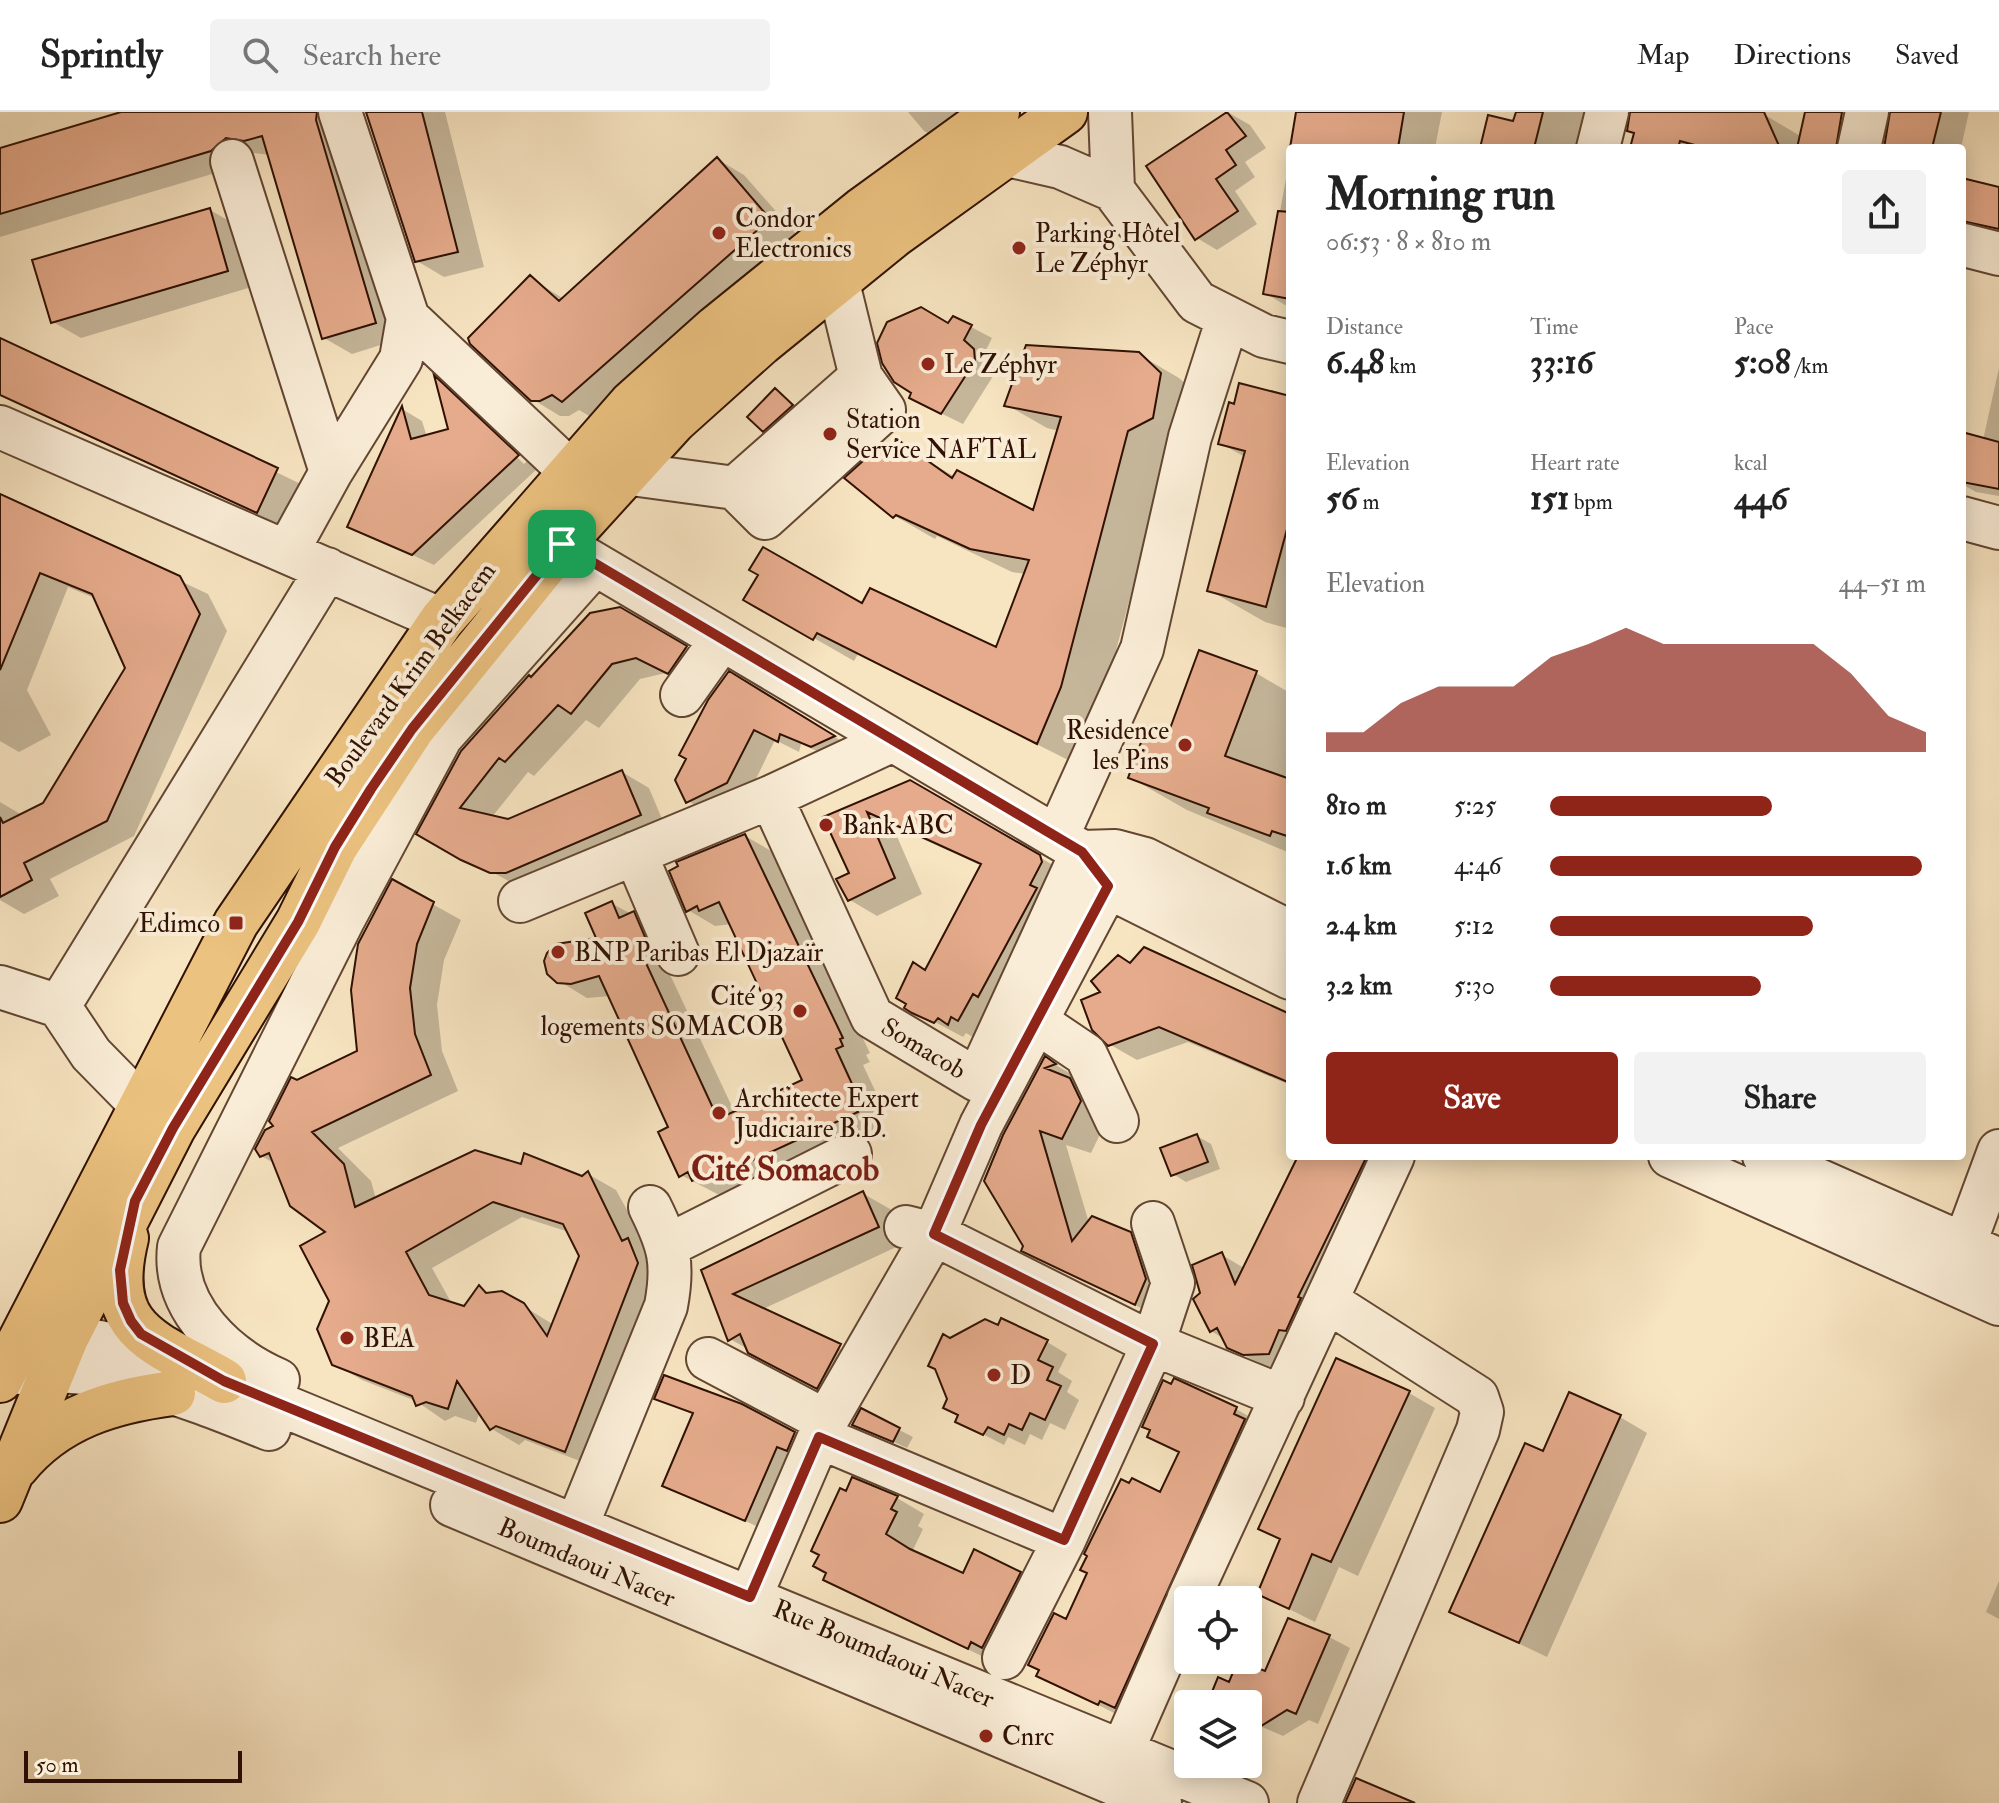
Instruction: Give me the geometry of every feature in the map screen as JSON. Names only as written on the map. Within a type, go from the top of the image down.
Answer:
[{"type":"main road","name":"Boulevard Krim Belkacem","points":[[4,1364],[143,1107],[236,923],[442,620],[631,404],[716,328],[862,210],[1000,133],[1065,112]]},
{"type":"main road","name":"Boulevard Krim Belkacem","points":[[5,1487],[58,1355],[173,1128],[298,922],[335,847],[421,717],[578,554],[624,473],[674,421],[761,343],[894,235],[1000,133]]},
{"type":"main road","points":[[135,1201],[120,1270],[123,1303],[131,1321],[141,1334],[224,1381]]},
{"type":"main road","points":[[5,1487],[36,1445],[87,1413],[125,1400],[173,1393]]},
{"type":"street","points":[[287,552],[331,472],[401,359],[408,318],[340,112]]},
{"type":"street","points":[[1110,112],[1113,190]]},
{"type":"street","points":[[1599,144],[1607,112]]},
{"type":"street","points":[[1860,144],[1867,112]]},
{"type":"street","points":[[1000,133],[1060,167],[1113,190],[1197,302],[1264,336],[1286,341]]},
{"type":"street","points":[[232,161],[331,472]]},
{"type":"street","points":[[624,473],[745,498],[869,388],[838,283]]},
{"type":"street","points":[[408,318],[570,471]]},
{"type":"street","points":[[744,1611],[823,1429],[920,1230],[981,1125],[1024,1013],[1070,844],[1142,649],[1190,437],[1228,318]]},
{"type":"street","points":[[1,430],[442,620]]},
{"type":"street","points":[[1966,519],[1999,528]]},
{"type":"street","points":[[650,1207],[669,1245],[665,1329],[577,1528],[249,1364],[226,1348],[192,1308],[177,1266],[179,1247],[328,948],[441,737],[578,554],[1070,844],[1108,886],[1286,976]]},
{"type":"street","points":[[59,1006],[327,569]]},
{"type":"street","points":[[682,695],[722,639]]},
{"type":"street","points":[[520,901],[771,797],[893,740]]},
{"type":"street","name":"Somacob","points":[[771,797],[853,945],[872,1017],[977,1080]]},
{"type":"street","points":[[1070,844],[1145,859],[1286,930]]},
{"type":"street","points":[[635,853],[678,954]]},
{"type":"street","points":[[953,1129],[977,1080],[1108,886]]},
{"type":"street","points":[[1,986],[59,1006],[91,1054],[143,1107]]},
{"type":"street","points":[[1024,1013],[1086,1055],[1117,1121]]},
{"type":"street","points":[[1972,1262],[1999,1151]]},
{"type":"street","points":[[669,1245],[850,1154]]},
{"type":"street","points":[[1195,1586],[1391,1160]]},
{"type":"street","points":[[1681,1160],[1972,1262]]},
{"type":"street","points":[[1772,1160],[1972,1262],[1999,1304]]},
{"type":"street","points":[[1004,1658],[1064,1540],[1153,1344],[1173,1283],[1153,1223]]},
{"type":"street","points":[[920,1230],[1153,1344],[1283,1397]]},
{"type":"street","points":[[1319,1803],[1478,1430],[1482,1412],[1477,1397],[1327,1301]]},
{"type":"street","name":"Boumdaoui Nacer","points":[[58,1355],[93,1373],[134,1380],[577,1528]]},
{"type":"street","name":"Boumdaoui Nacer","points":[[4,1364],[58,1355],[155,1355],[224,1381],[577,1528],[744,1611],[1115,1767],[1160,1803]]},
{"type":"street","points":[[708,1359],[823,1429],[1064,1540]]},
{"type":"street","points":[[1174,1632],[1115,1767],[1247,1803]]},
{"type":"building","points":[[121,112],[317,112],[316,120],[376,323],[322,339],[262,136],[244,141],[226,138],[211,151],[0,214],[0,148]]},
{"type":"building","points":[[366,112],[422,112],[458,252],[415,262]]},
{"type":"building","points":[[1227,112],[1246,136],[1226,150],[1236,165],[1216,179],[1238,211],[1195,240],[1146,166]]},
{"type":"building","points":[[1296,112],[1404,112],[1399,144],[1291,144]]},
{"type":"building","points":[[1516,112],[1543,112],[1535,144],[1481,144],[1488,115],[1513,121]]},
{"type":"building","points":[[1630,112],[1764,112],[1778,144],[1691,144],[1680,141],[1679,144],[1631,144],[1634,133],[1627,131]]},
{"type":"building","points":[[1805,112],[1842,112],[1837,144],[1798,144]]},
{"type":"building","points":[[1890,112],[1941,112],[1933,144],[1885,144]]},
{"type":"building","points":[[717,157],[770,219],[562,402],[552,395],[540,401],[531,401],[470,344],[468,338],[530,275],[559,301]]},
{"type":"building","points":[[1966,179],[1999,187],[1999,229],[1966,222]]},
{"type":"building","points":[[210,208],[228,271],[51,323],[32,260]]},
{"type":"building","points":[[1278,211],[1286,212],[1286,298],[1263,294]]},
{"type":"building","name":"Le Zéphyr","points":[[921,307],[948,323],[953,316],[972,325],[964,340],[974,349],[975,361],[941,414],[909,398],[911,393],[894,382],[882,363],[877,343],[887,322]]},
{"type":"building","points":[[0,338],[278,468],[257,513],[0,395]]},
{"type":"building","points":[[1026,345],[1139,352],[1161,373],[1153,418],[1128,431],[1061,687],[1037,744],[817,633],[813,640],[743,600],[758,575],[749,570],[763,547],[862,603],[870,588],[996,647],[1029,560],[970,549],[896,515],[893,518],[844,478],[883,443],[889,449],[897,439],[952,478],[957,470],[1033,510],[1061,417],[1004,406]]},
{"type":"building","points":[[434,375],[519,455],[412,555],[347,527],[402,406],[411,439],[448,429]]},
{"type":"building","points":[[1239,383],[1286,395],[1286,533],[1266,607],[1207,591],[1245,451],[1218,444],[1229,402],[1234,404]]},
{"type":"building","points":[[775,388],[793,405],[763,432],[747,417]]},
{"type":"building","points":[[1966,433],[1999,442],[1999,489],[1966,483]]},
{"type":"building","points":[[0,494],[180,576],[200,614],[107,821],[24,863],[32,880],[0,897],[0,817],[3,823],[43,803],[125,668],[92,594],[40,573],[0,670]]},
{"type":"building","points":[[620,607],[687,646],[668,674],[636,658],[612,664],[571,714],[558,705],[505,762],[499,758],[460,808],[508,819],[622,770],[641,815],[506,873],[490,873],[416,834],[461,751],[529,675],[531,677],[590,613]]},
{"type":"building","name":"Residence les Pins","points":[[1199,650],[1257,671],[1225,756],[1286,778],[1286,836],[1272,831],[1270,836],[1207,813],[1209,808],[1128,778],[1147,726],[1168,734]]},
{"type":"building","points":[[729,671],[835,736],[811,747],[780,734],[778,742],[754,730],[727,783],[686,803],[675,780],[686,759],[679,755],[708,700]]},
{"type":"building","points":[[910,780],[1040,855],[1042,862],[1030,885],[1037,888],[978,997],[973,994],[958,1021],[951,1017],[948,1025],[938,1018],[934,1023],[912,1013],[904,1008],[906,1004],[896,998],[913,962],[925,970],[981,864],[867,812],[895,878],[848,901],[836,879],[849,873],[823,817]]},
{"type":"building","name":"Cité 93 logements SOMACOB","points":[[745,834],[843,1038],[840,1039],[843,1046],[836,1049],[853,1086],[847,1088],[858,1112],[710,1180],[706,1174],[692,1181],[688,1172],[679,1177],[658,1132],[668,1127],[599,976],[571,984],[557,983],[547,974],[544,961],[556,944],[596,938],[585,913],[612,901],[619,918],[634,911],[648,944],[639,948],[718,1119],[802,1080],[719,902],[699,911],[697,906],[686,912],[669,871],[678,866],[676,862]]},
{"type":"building","points":[[392,879],[434,902],[417,944],[410,988],[415,1034],[431,1075],[312,1132],[344,1164],[355,1207],[475,1150],[521,1164],[524,1153],[582,1176],[588,1171],[622,1241],[628,1238],[638,1263],[565,1452],[496,1426],[490,1430],[457,1381],[448,1409],[426,1402],[416,1406],[412,1396],[332,1365],[317,1329],[329,1301],[300,1246],[325,1232],[290,1206],[269,1153],[260,1157],[255,1149],[265,1130],[273,1126],[269,1121],[291,1077],[297,1080],[357,1051],[351,990],[358,944]],"holes":[[[493,1202],[563,1224],[579,1256],[547,1336],[524,1303],[502,1291],[486,1293],[479,1285],[464,1306],[429,1295],[406,1252]]]},
{"type":"building","points":[[1144,947],[1286,1012],[1286,1081],[1159,1027],[1108,1046],[1092,1030],[1081,1000],[1100,992],[1091,981],[1118,955],[1130,963]]},
{"type":"building","points":[[1045,1056],[1056,1064],[1045,1068],[1070,1078],[1081,1101],[1062,1139],[1040,1131],[1072,1241],[1092,1216],[1131,1232],[1146,1279],[1135,1305],[1021,1251],[1023,1246],[984,1181],[1003,1135]]},
{"type":"building","points":[[1197,1134],[1208,1162],[1171,1176],[1160,1148]]},
{"type":"building","points":[[1296,1160],[1365,1160],[1298,1297],[1301,1298],[1286,1331],[1279,1330],[1269,1354],[1243,1355],[1227,1348],[1217,1328],[1210,1332],[1193,1299],[1200,1293],[1192,1265],[1222,1252],[1235,1284]]},
{"type":"building","points":[[863,1191],[879,1227],[733,1294],[841,1344],[817,1389],[748,1353],[740,1334],[728,1341],[701,1270]]},
{"type":"building","name":"D","points":[[1001,1318],[1048,1340],[1038,1360],[1053,1367],[1047,1380],[1061,1386],[1045,1420],[1030,1413],[1022,1430],[1009,1424],[1004,1435],[988,1427],[983,1435],[955,1422],[958,1415],[943,1408],[947,1399],[935,1369],[928,1366],[943,1334],[950,1338],[985,1319],[998,1325]]},
{"type":"building","points":[[1336,1358],[1410,1391],[1331,1562],[1312,1554],[1289,1609],[1262,1596],[1260,1586],[1280,1539],[1258,1529]]},
{"type":"building","points":[[664,1375],[742,1404],[795,1432],[787,1451],[777,1447],[745,1521],[662,1486],[693,1413],[654,1399]]},
{"type":"building","points":[[1174,1378],[1237,1407],[1234,1414],[1245,1419],[1115,1708],[1100,1701],[1098,1705],[1036,1676],[1039,1670],[1028,1665],[1054,1613],[1066,1619],[1087,1573],[1080,1570],[1087,1556],[1084,1554],[1121,1479],[1129,1483],[1132,1478],[1160,1492],[1179,1452],[1147,1437],[1150,1430],[1142,1427],[1163,1380],[1171,1384]]},
{"type":"building","points":[[1569,1392],[1621,1415],[1519,1643],[1449,1612],[1525,1443],[1543,1451]]},
{"type":"building","points":[[861,1408],[900,1428],[893,1442],[852,1425]]},
{"type":"building","points":[[852,1477],[898,1496],[891,1509],[897,1512],[886,1534],[910,1549],[963,1573],[974,1549],[1021,1572],[982,1648],[971,1642],[968,1649],[823,1580],[826,1573],[813,1566],[819,1555],[811,1551],[840,1488],[846,1491]]},
{"type":"building","points":[[1288,1618],[1330,1635],[1296,1714],[1287,1710],[1262,1725],[1262,1690],[1213,1690],[1218,1677],[1229,1682],[1232,1674],[1262,1674],[1262,1670],[1265,1671]]},
{"type":"building","points":[[1356,1778],[1415,1803],[1345,1803]]},
{"type":"place","name":"Condor Electronics","points":[[719,233]]},
{"type":"place","name":"Parking Hôtel Le Zéphyr","points":[[1019,248]]},
{"type":"place","name":"Le Zéphyr","points":[[928,364]]},
{"type":"place","name":"Station Service NAFTAL","points":[[830,434]]},
{"type":"place","name":"Residence les Pins","points":[[1185,745]]},
{"type":"place","name":"Bank ABC","points":[[826,825]]},
{"type":"place","name":"Edimco","points":[[236,923]]},
{"type":"place","name":"BNP Paribas El Djazaïr","points":[[558,952]]},
{"type":"place","name":"Cité 93 logements SOMACOB","points":[[800,1011]]},
{"type":"place","name":"Architecte Expert Judiciaire B.D.","points":[[719,1113]]},
{"type":"place","name":"BEA","points":[[347,1338]]},
{"type":"place","name":"D","points":[[994,1375]]},
{"type":"place","name":"Cnrc","points":[[986,1736]]},
{"type":"district","name":"Cité Somacob","points":[[785,1168]]},
{"type":"route","points":[[562,544],[1082,852],[1108,886],[981,1125],[934,1234],[1153,1344],[1064,1540],[819,1437],[750,1597],[224,1381],[141,1334],[131,1321],[120,1286],[124,1248],[135,1201],[173,1128],[298,922],[335,847],[371,789],[412,729],[475,648],[562,544]]}]
